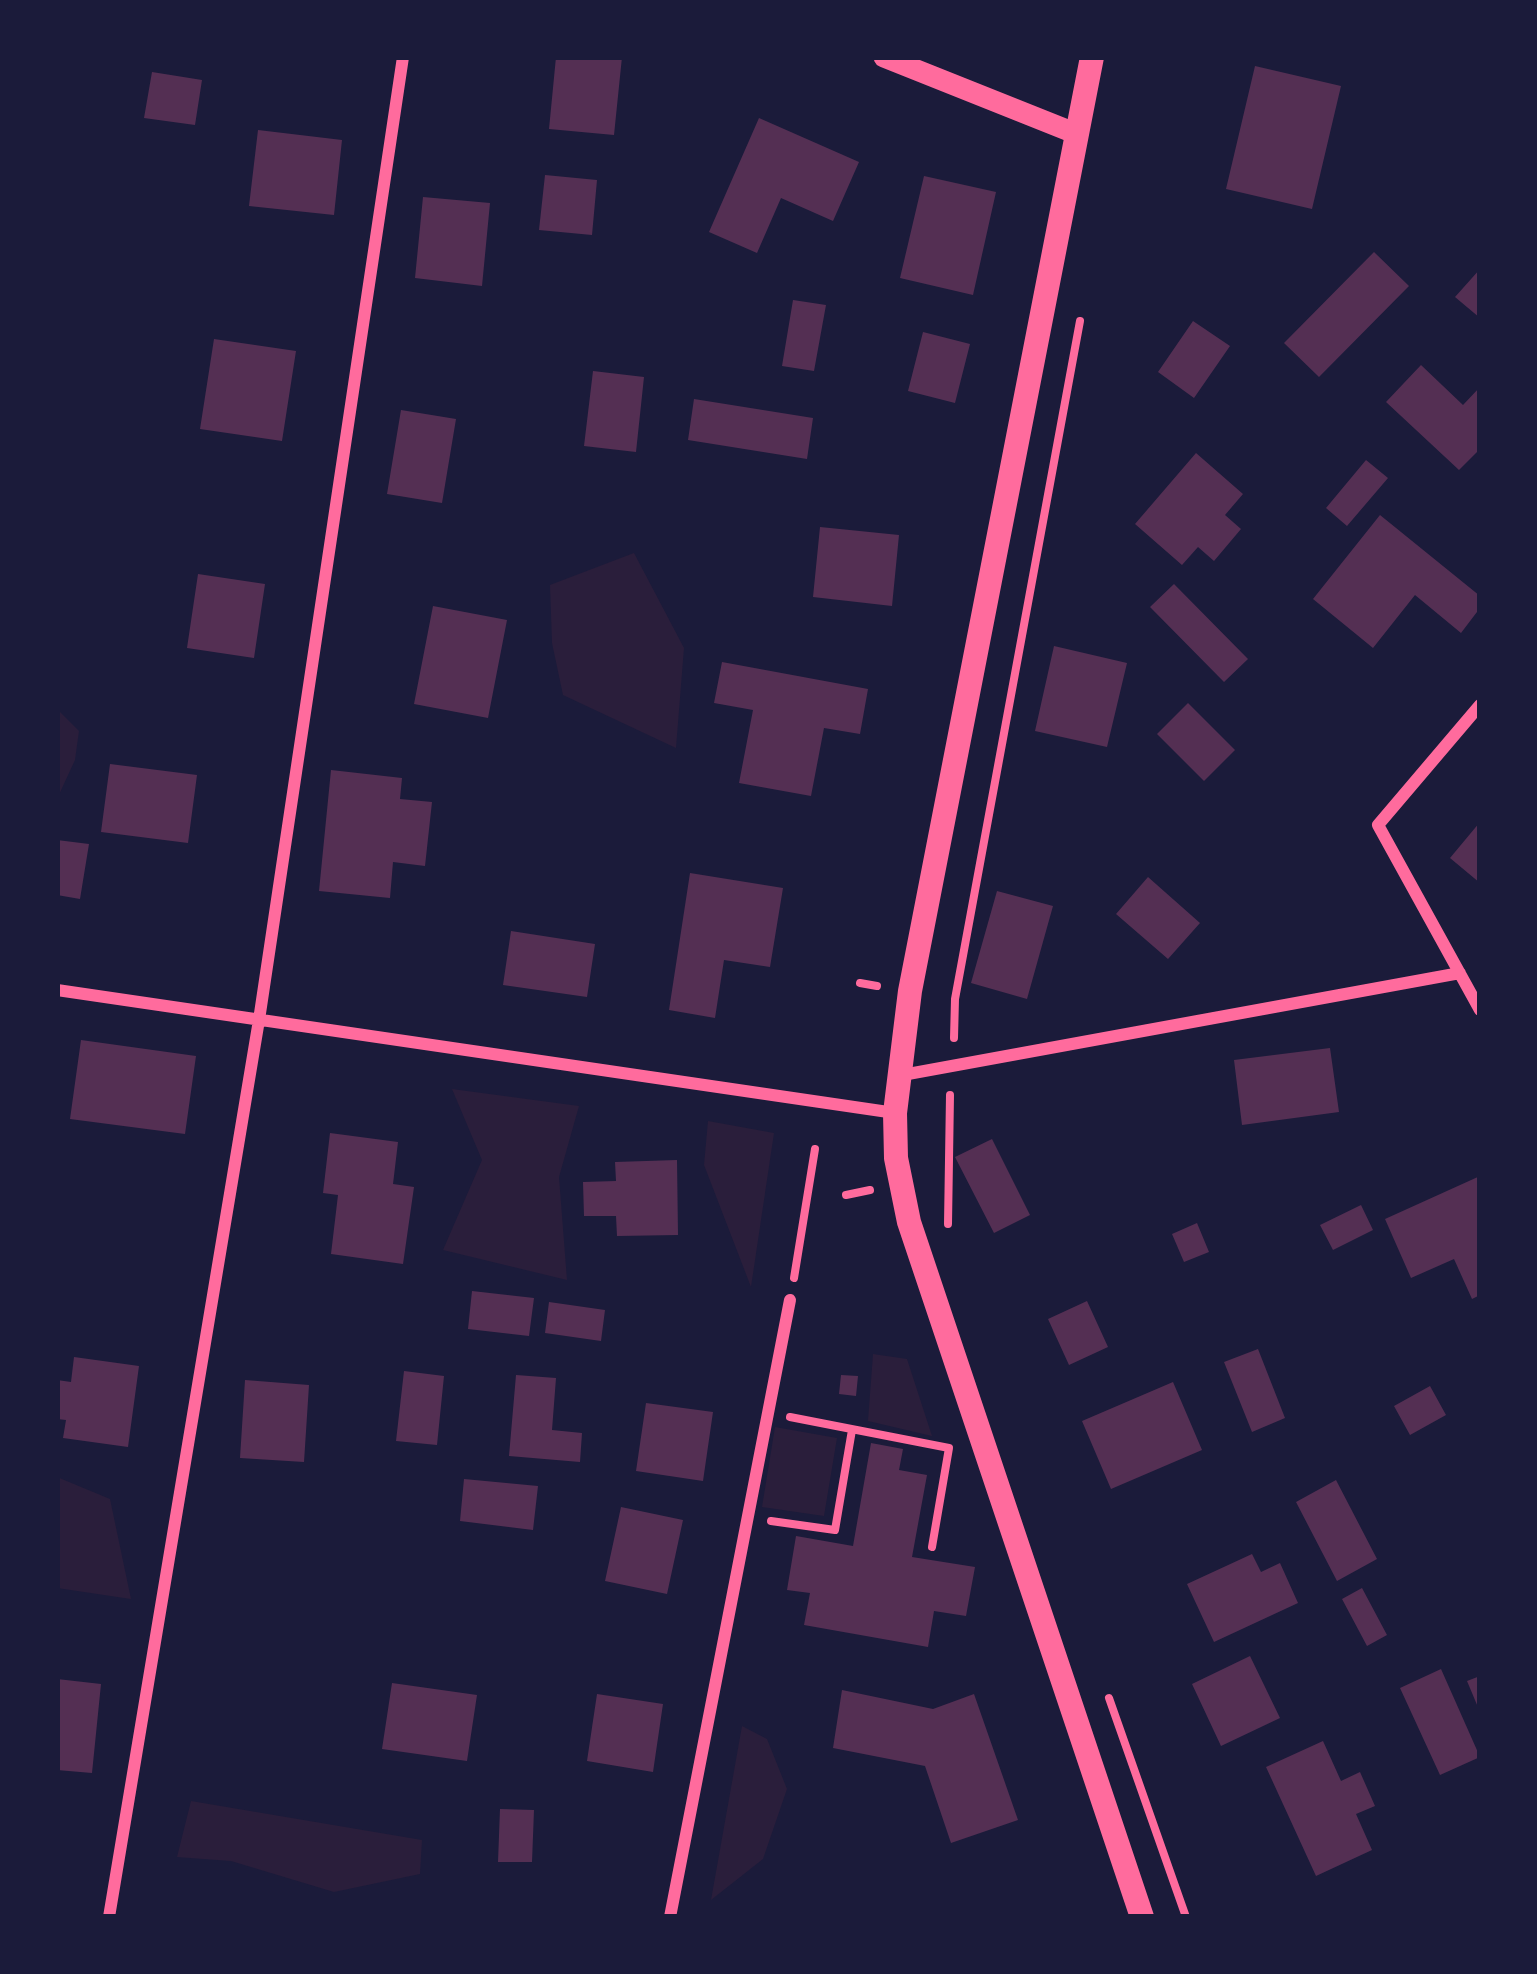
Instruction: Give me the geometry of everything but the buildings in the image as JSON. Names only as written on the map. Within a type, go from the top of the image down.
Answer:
[{"type":"main road","points":[[1092,57],[896,1076],[896,1158],[909,1222],[1142,1917]]},
{"type":"street","points":[[109,1917],[259,1020],[403,57]]},
{"type":"street","points":[[884,57],[1077,134]]},
{"type":"street","points":[[1480,705],[1378,825],[1480,1010]]},
{"type":"street","points":[[896,1076],[1460,973]]},
{"type":"street","points":[[57,990],[895,1113]]},
{"type":"street","points":[[670,1917],[790,1300]]},
{"type":"path","points":[[948,1238],[956,999],[1082,314]]},
{"type":"path","points":[[790,1300],[814,1149]]},
{"type":"path","points":[[768,1413],[950,1448],[932,1547]]},
{"type":"path","points":[[748,1518],[835,1530],[852,1430]]},
{"type":"path","points":[[1104,1683],[1186,1917]]},
{"type":"shaded area","points":[[634,553],[684,648],[676,748],[563,695],[552,643],[550,585]]},
{"type":"shaded area","points":[[57,709],[79,731],[75,760],[57,799]]},
{"type":"shaded area","points":[[452,1089],[579,1106],[559,1177],[567,1280],[443,1250],[482,1160]]},
{"type":"shaded area","points":[[708,1121],[774,1133],[751,1287],[704,1165]]},
{"type":"shaded area","points":[[873,1354],[907,1359],[932,1436],[868,1421]]},
{"type":"shaded area","points":[[775,1427],[837,1438],[824,1516],[762,1507]]},
{"type":"shaded area","points":[[57,1477],[110,1499],[131,1599],[57,1588]]},
{"type":"shaded area","points":[[742,1726],[767,1739],[787,1789],[763,1859],[711,1900]]},
{"type":"shaded area","points":[[191,1801],[422,1840],[420,1874],[334,1892],[231,1861],[177,1857]]}]
